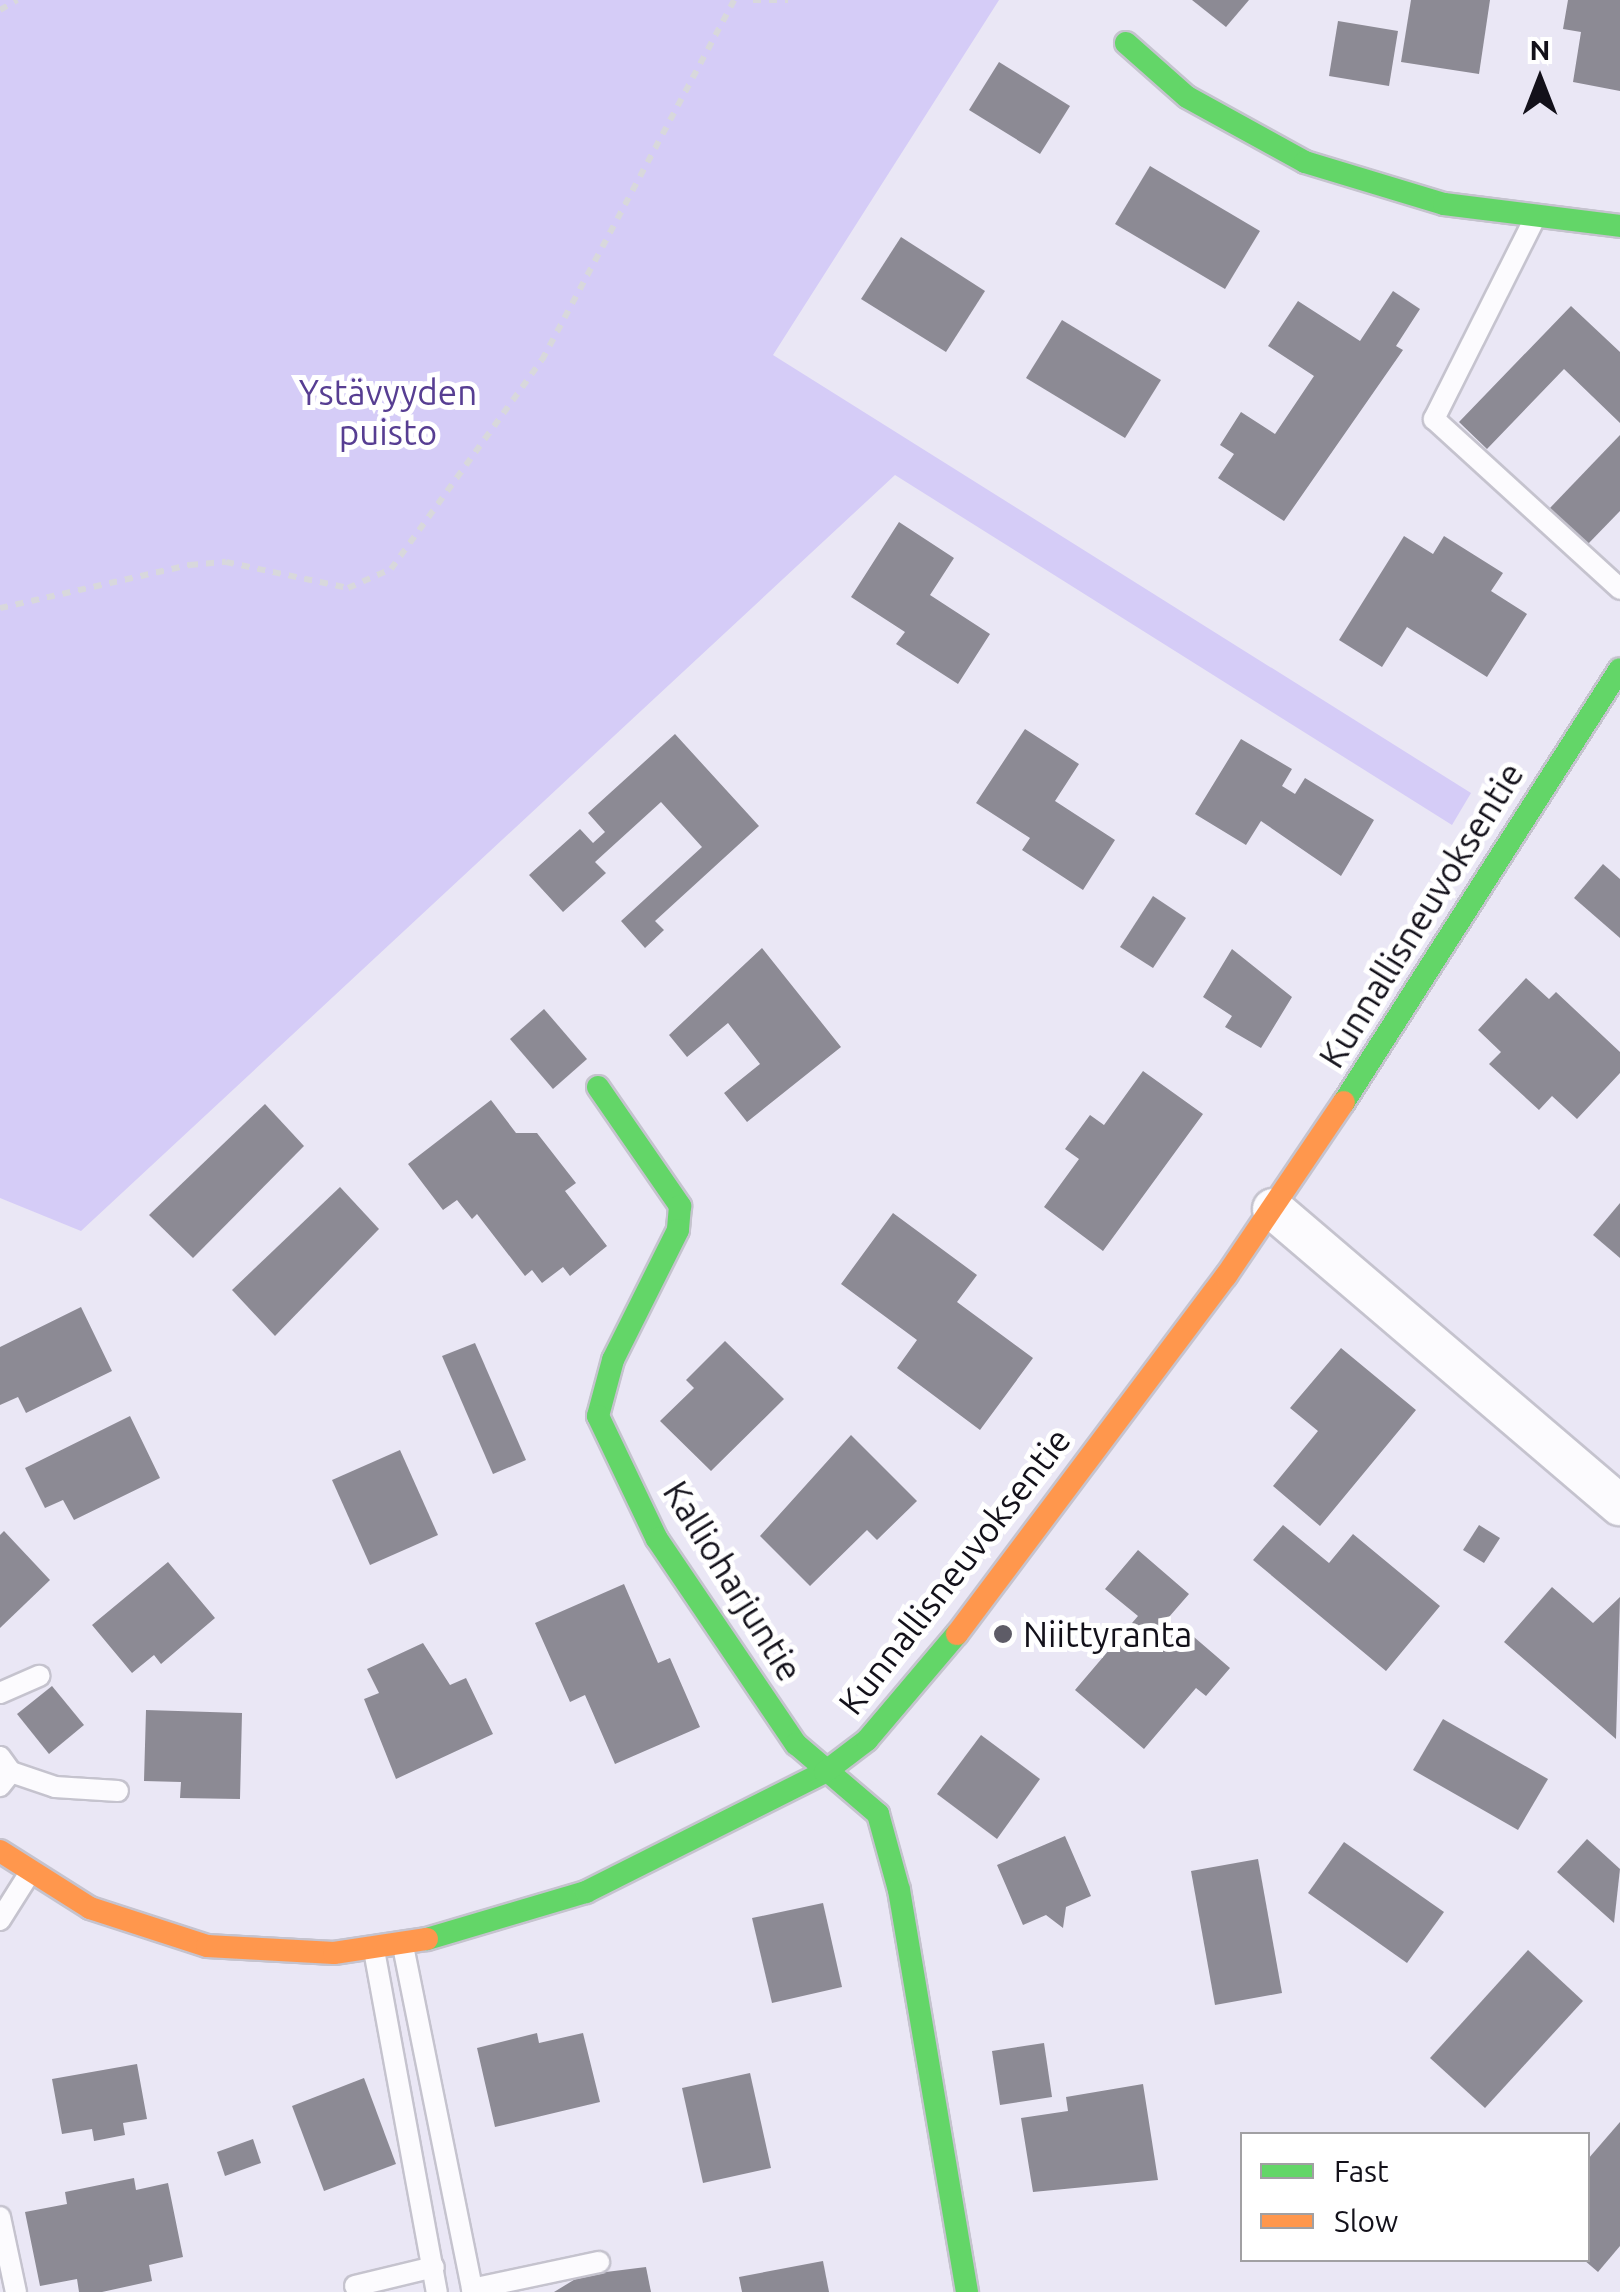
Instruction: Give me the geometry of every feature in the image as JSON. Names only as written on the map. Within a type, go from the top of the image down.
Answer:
[{"type":"street","points":[[1126,43],[1187,97],[1305,162],[1444,204],[1620,226]]},
{"type":"street","name":"Kunnallisneuvoksentie","points":[[0,1850],[90,1908],[208,1946],[374,1948],[403,1944],[586,1892],[825,1772],[867,1740],[935,1663],[1273,1209],[1620,669]]},
{"type":"street","name":"Kallioharjuntie","points":[[598,1088],[680,1206],[678,1230],[613,1360],[598,1416],[657,1539],[796,1744],[878,1814],[899,1890],[966,2292]]},
{"type":"street","points":[[1273,1209],[1620,1505]]},
{"type":"lane","points":[[1537,214],[1434,419],[1620,589]]},
{"type":"lane","points":[[0,1694],[39,1676]]},
{"type":"lane","points":[[4,1772],[55,1787],[118,1791]]},
{"type":"lane","points":[[0,1920],[30,1872]]},
{"type":"lane","points":[[403,1944],[473,2290],[599,2262]]},
{"type":"lane","points":[[374,1948],[437,2292]]},
{"type":"lane","points":[[0,2217],[16,2292]]},
{"type":"lane","points":[[355,2286],[434,2267]]},
{"type":"path","points":[[1,7],[16,0]]},
{"type":"path","points":[[0,608],[190,565],[226,562],[334,588],[391,570],[542,360],[734,0]]},
{"type":"path","points":[[753,0],[788,0]]},
{"type":"green space","name":"Ystävyyden puisto","points":[[0,0],[999,0],[773,355],[1471,793],[1452,825],[895,475],[81,1231],[0,1198]]},
{"type":"building","points":[[1192,0],[1249,0],[1226,27]]},
{"type":"building","points":[[1411,0],[1490,0],[1479,74],[1401,62]]},
{"type":"building","points":[[1568,0],[1620,0],[1620,91],[1573,82],[1581,32],[1563,29]]},
{"type":"building","points":[[1338,21],[1398,31],[1389,86],[1329,76]]},
{"type":"building","points":[[999,62],[1070,106],[1040,154],[969,110]]},
{"type":"building","points":[[1150,166],[1260,231],[1225,289],[1115,224]]},
{"type":"building","points":[[901,237],[985,291],[946,352],[861,299]]},
{"type":"building","points":[[1393,291],[1420,309],[1396,346],[1403,350],[1284,521],[1218,478],[1234,454],[1220,445],[1241,412],[1275,434],[1314,376],[1268,346],[1298,301],[1360,341]]},
{"type":"building","points":[[1571,306],[1620,352],[1620,423],[1564,369],[1487,449],[1459,422]]},
{"type":"building","points":[[1062,320],[1161,380],[1125,438],[1026,378]]},
{"type":"building","points":[[1620,435],[1620,511],[1587,545],[1549,509]]},
{"type":"building","points":[[899,522],[954,558],[930,595],[990,634],[958,684],[896,644],[905,632],[851,597]]},
{"type":"building","points":[[1404,536],[1433,554],[1444,536],[1503,573],[1491,591],[1527,614],[1487,677],[1407,627],[1382,667],[1339,640]]},
{"type":"building","points":[[1025,729],[1079,764],[1055,801],[1115,840],[1083,890],[1022,850],[1030,838],[976,803]]},
{"type":"building","points":[[675,734],[759,826],[655,921],[664,930],[645,948],[621,921],[702,847],[661,802],[595,862],[606,873],[563,912],[529,875],[580,829],[593,843],[605,832],[588,813]]},
{"type":"building","points":[[1241,739],[1292,769],[1282,786],[1295,794],[1305,778],[1374,820],[1341,876],[1261,821],[1246,845],[1195,814]]},
{"type":"building","points":[[1603,864],[1620,879],[1620,938],[1574,898]]},
{"type":"building","points":[[1153,896],[1186,918],[1153,968],[1120,947]]},
{"type":"building","points":[[762,948],[841,1047],[747,1122],[724,1093],[760,1064],[728,1023],[687,1057],[669,1035]]},
{"type":"building","points":[[1232,949],[1292,997],[1261,1048],[1225,1027],[1232,1016],[1203,997]]},
{"type":"building","points":[[1526,978],[1549,999],[1556,992],[1620,1052],[1620,1073],[1577,1119],[1552,1096],[1539,1110],[1489,1064],[1501,1052],[1478,1030]]},
{"type":"building","points":[[544,1009],[587,1059],[553,1089],[510,1039]]},
{"type":"building","points":[[1143,1071],[1203,1114],[1103,1251],[1044,1207],[1079,1159],[1065,1149],[1090,1115],[1104,1125]]},
{"type":"building","points":[[491,1100],[516,1133],[537,1133],[576,1183],[565,1191],[607,1246],[570,1276],[563,1267],[542,1283],[532,1270],[525,1276],[477,1214],[472,1219],[457,1200],[443,1210],[408,1164]]},
{"type":"building","points":[[265,1104],[304,1146],[193,1258],[149,1215]]},
{"type":"building","points":[[340,1187],[379,1229],[275,1336],[232,1290]]},
{"type":"building","points":[[1620,1203],[1620,1258],[1593,1235]]},
{"type":"building","points":[[893,1213],[977,1275],[957,1302],[1033,1358],[980,1430],[897,1368],[917,1340],[841,1284]]},
{"type":"building","points":[[81,1307],[112,1371],[26,1413],[18,1397],[0,1405],[0,1347]]},
{"type":"building","points":[[725,1341],[784,1399],[711,1471],[660,1421],[694,1388],[686,1380]]},
{"type":"building","points":[[475,1343],[526,1460],[493,1474],[442,1356]]},
{"type":"building","points":[[1341,1348],[1416,1410],[1320,1526],[1273,1486],[1318,1431],[1290,1408]]},
{"type":"building","points":[[130,1416],[160,1478],[74,1520],[63,1500],[45,1508],[25,1468]]},
{"type":"building","points":[[851,1435],[917,1501],[877,1540],[867,1530],[810,1586],[760,1536]]},
{"type":"building","points":[[400,1450],[438,1535],[370,1565],[332,1480]]},
{"type":"building","points":[[1283,1525],[1329,1563],[1353,1534],[1440,1606],[1386,1671],[1253,1560]]},
{"type":"building","points":[[1479,1525],[1500,1538],[1484,1563],[1463,1550]]},
{"type":"building","points":[[4,1531],[50,1580],[0,1628],[0,1535]]},
{"type":"building","points":[[1138,1550],[1189,1594],[1162,1625],[1180,1639],[1187,1631],[1230,1668],[1206,1696],[1196,1688],[1144,1749],[1075,1690],[1138,1616],[1105,1589]]},
{"type":"building","points":[[168,1562],[215,1618],[161,1664],[154,1655],[132,1673],[92,1625]]},
{"type":"building","points":[[624,1584],[658,1663],[670,1658],[700,1727],[615,1764],[585,1695],[570,1702],[535,1623]]},
{"type":"building","points":[[1552,1587],[1593,1623],[1620,1597],[1616,1739],[1504,1642]]},
{"type":"building","points":[[423,1643],[450,1685],[466,1678],[493,1734],[396,1779],[364,1699],[379,1693],[367,1669]]},
{"type":"building","points":[[52,1686],[84,1725],[49,1754],[17,1714]]},
{"type":"building","points":[[146,1710],[242,1713],[240,1799],[180,1798],[181,1782],[144,1781]]},
{"type":"building","points":[[1443,1719],[1548,1779],[1518,1830],[1413,1770]]},
{"type":"building","points":[[981,1735],[1040,1779],[997,1839],[937,1794]]},
{"type":"building","points":[[1065,1836],[1091,1896],[1066,1907],[1063,1928],[1046,1915],[1023,1925],[997,1865]]},
{"type":"building","points":[[1587,1839],[1620,1869],[1614,1923],[1557,1872]]},
{"type":"building","points":[[1344,1842],[1444,1912],[1407,1963],[1308,1893]]},
{"type":"building","points":[[1258,1859],[1282,1993],[1215,2005],[1191,1871]]},
{"type":"building","points":[[823,1903],[842,1987],[772,2003],[752,1918]]},
{"type":"building","points":[[1528,1950],[1583,2001],[1485,2108],[1430,2058]]},
{"type":"building","points":[[537,2033],[539,2043],[583,2033],[600,2102],[495,2127],[477,2048]]},
{"type":"building","points":[[1044,2043],[1052,2097],[1000,2105],[992,2051]]},
{"type":"building","points":[[137,2064],[147,2119],[123,2123],[125,2135],[94,2141],[92,2129],[62,2134],[52,2079]]},
{"type":"building","points":[[750,2073],[771,2168],[703,2183],[682,2088]]},
{"type":"building","points":[[364,2078],[396,2164],[324,2191],[292,2106]]},
{"type":"building","points":[[1143,2084],[1158,2180],[1033,2192],[1021,2118],[1068,2111],[1066,2097]]},
{"type":"building","points":[[1620,2122],[1620,2246],[1598,2272],[1586,2262],[1590,2262],[1590,2157]]},
{"type":"building","points":[[253,2139],[261,2163],[225,2176],[217,2152]]},
{"type":"building","points":[[134,2178],[136,2190],[168,2183],[183,2257],[149,2265],[152,2281],[102,2292],[79,2292],[77,2279],[40,2286],[25,2212],[67,2204],[65,2192]]},
{"type":"building","points":[[823,2261],[829,2292],[742,2292],[739,2277]]},
{"type":"building","points":[[646,2267],[651,2292],[554,2292],[582,2275]]},
{"type":"traffic: fast","points":[[1126,43],[1187,97],[1305,162],[1444,204],[1620,226]]},
{"type":"traffic: fast","points":[[1344,1102],[1620,669]]},
{"type":"traffic: fast","points":[[598,1087],[680,1206],[678,1230],[613,1360],[598,1416],[657,1539],[796,1744],[878,1814],[899,1890],[967,2292]]},
{"type":"traffic: fast","points":[[427,1939],[586,1892],[825,1772],[867,1740],[957,1634]]},
{"type":"traffic: slow","points":[[957,1634],[1226,1276],[1344,1102]]},
{"type":"traffic: slow","points":[[0,1851],[90,1908],[207,1946],[334,1953],[427,1939]]},
{"type":"place","name":"Niittyranta","points":[[1003,1634]]}]
